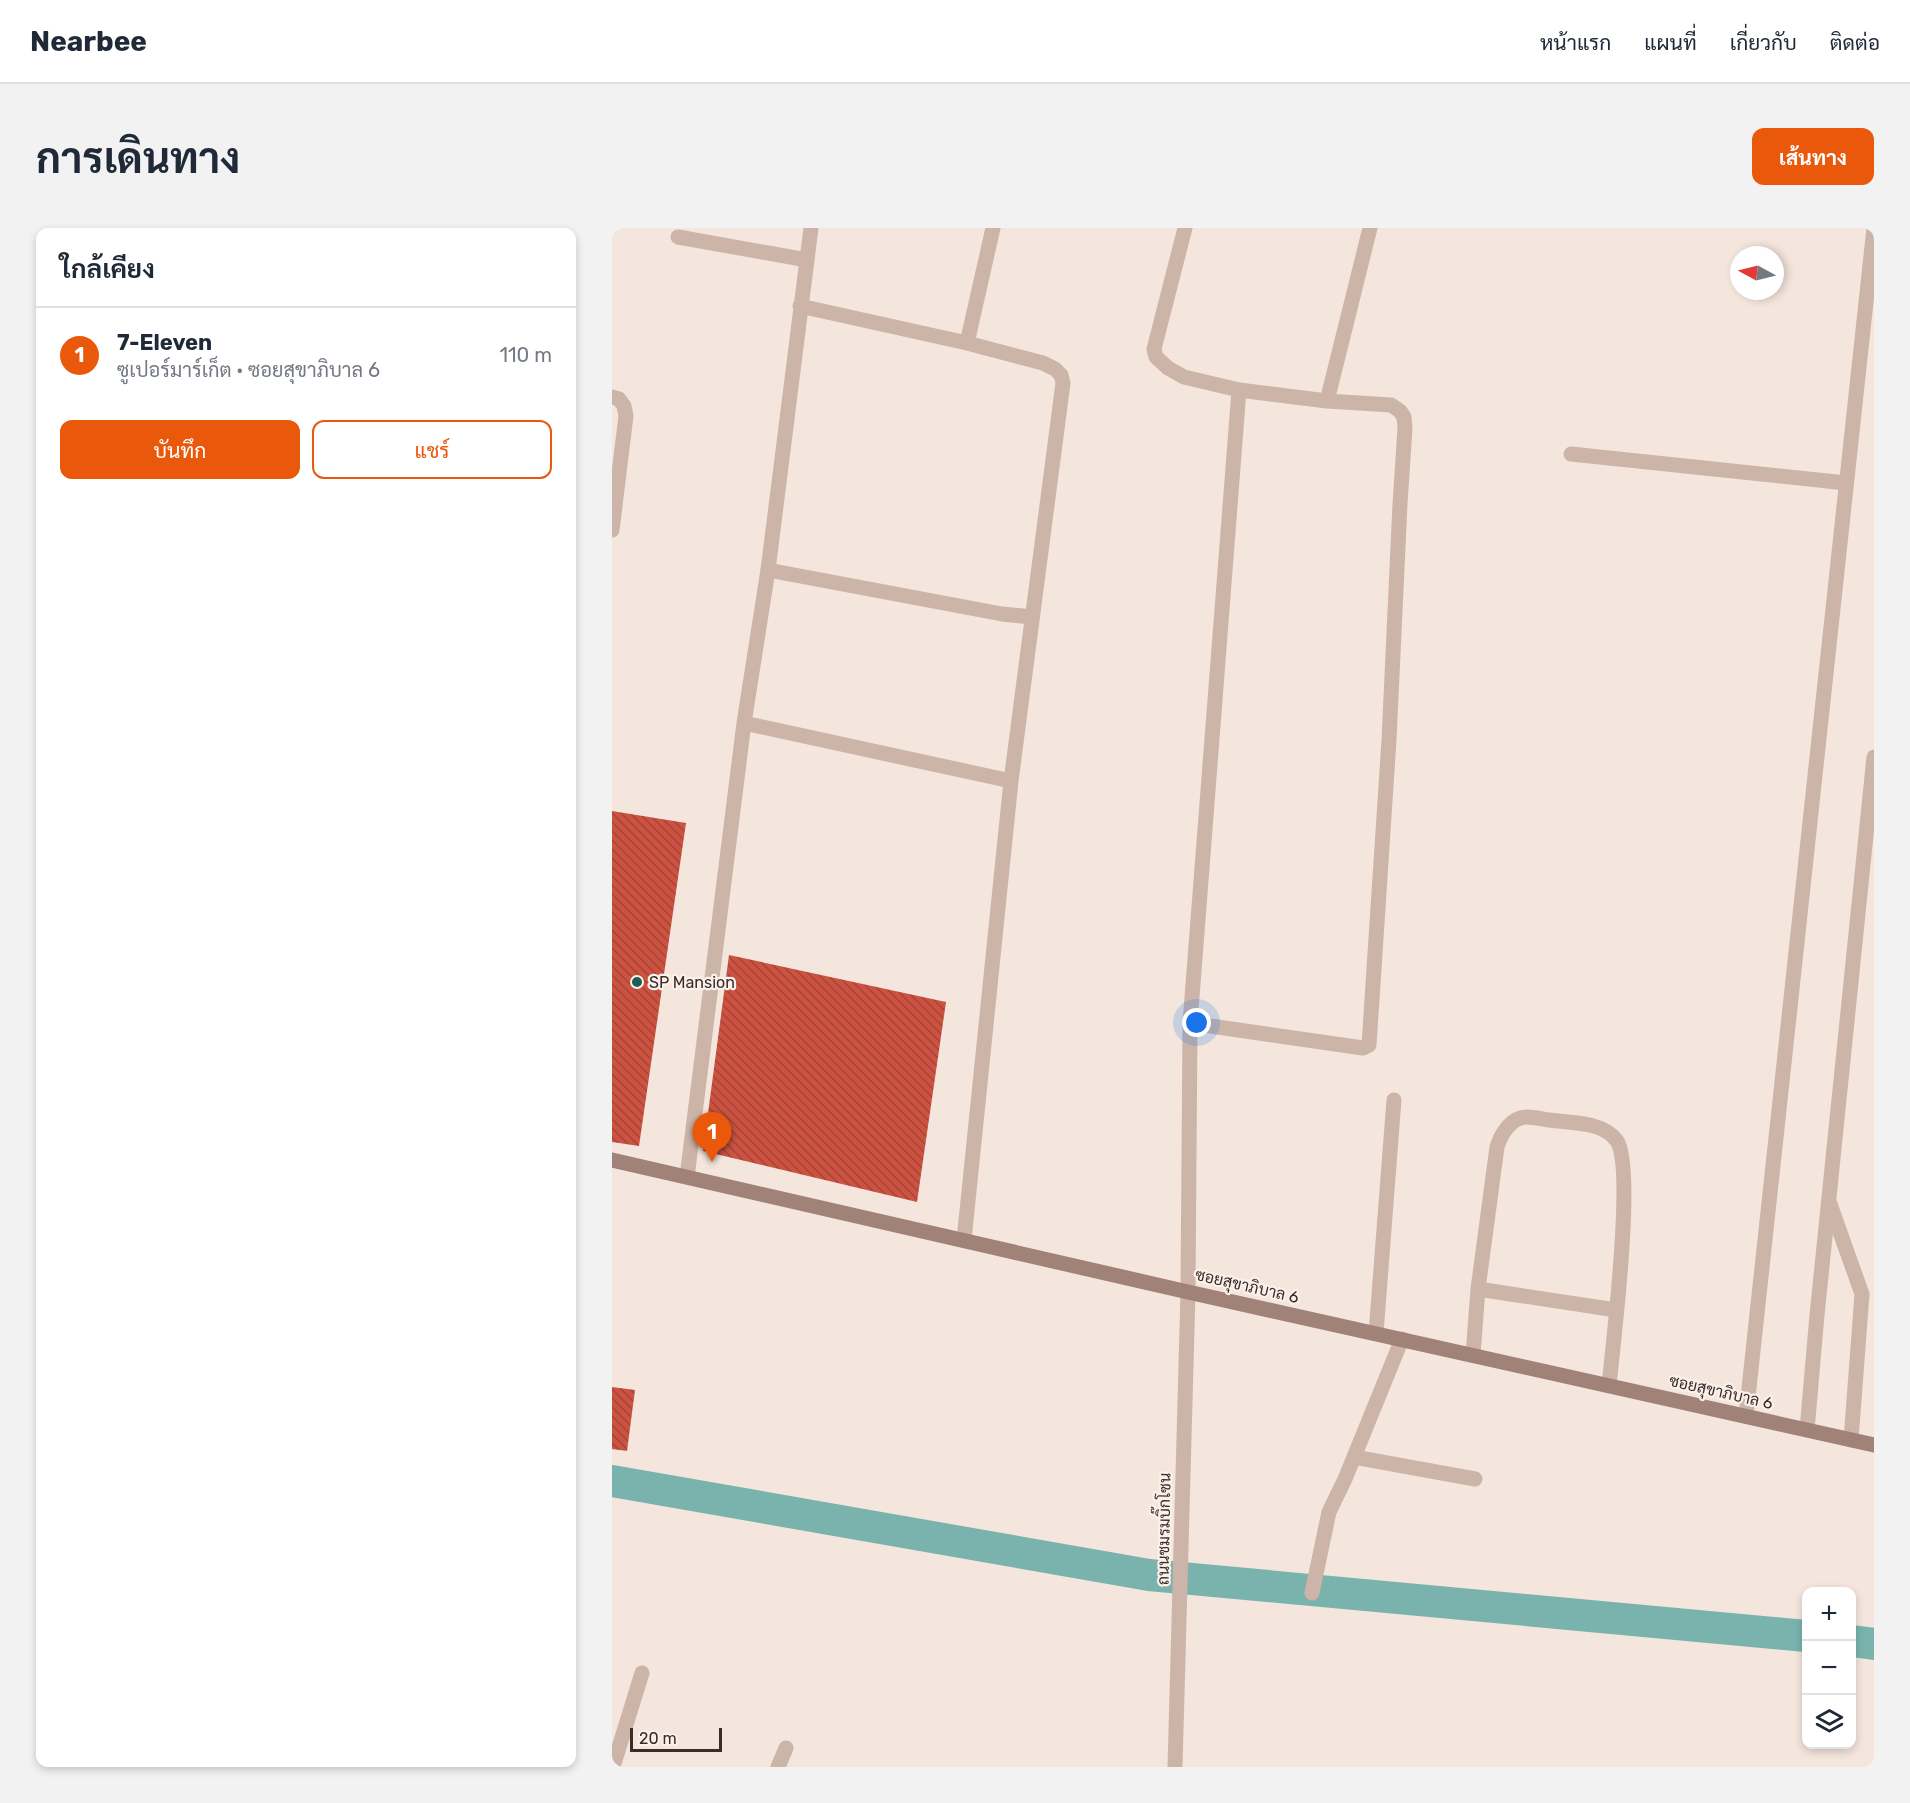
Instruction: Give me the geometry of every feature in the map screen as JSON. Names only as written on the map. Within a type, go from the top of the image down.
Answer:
[{"type":"street","points":[[687,1176],[744,723],[768,570],[811,228]]},
{"type":"street","points":[[967,343],[993,228]]},
{"type":"street","points":[[1185,228],[1154,349],[1156,357],[1168,368],[1185,377],[1239,390],[1327,401],[1391,405],[1404,417],[1405,428],[1370,1045],[1356,1048],[1190,1023]]},
{"type":"street","points":[[1327,401],[1370,228]]},
{"type":"street","points":[[1746,1416],[1874,228]]},
{"type":"street","points":[[678,237],[807,260]]},
{"type":"street","points":[[800,306],[967,343],[1043,363],[1055,369],[1061,375],[1063,383],[1011,781],[964,1240]]},
{"type":"street","name":"ถนนชมรมบิ๊กโซน","points":[[1175,1767],[1188,1292],[1190,1023],[1239,390]]},
{"type":"street","points":[[612,397],[619,399],[624,406],[626,416],[612,530]]},
{"type":"street","points":[[1571,454],[1846,483]]},
{"type":"street","points":[[768,570],[1002,614],[1032,616]]},
{"type":"street","points":[[744,723],[1011,781]]},
{"type":"street","points":[[1807,1430],[1828,1199],[1874,757]]},
{"type":"street","points":[[1376,1333],[1394,1100]]},
{"type":"street","points":[[1473,1355],[1478,1289],[1497,1147],[1501,1134],[1511,1123],[1524,1116],[1601,1127],[1617,1141],[1623,1165],[1624,1198],[1609,1385]]},
{"type":"street","name":"ซอยสุขาภิบาล 6","points":[[612,1160],[1188,1292],[1874,1445]]},
{"type":"street","points":[[1828,1199],[1862,1294],[1851,1440]]},
{"type":"street","points":[[1478,1289],[1616,1310]]},
{"type":"street","points":[[1312,1593],[1329,1512],[1354,1458],[1402,1339]]},
{"type":"street","points":[[1354,1458],[1475,1479]]},
{"type":"street","points":[[613,1767],[642,1673]]},
{"type":"street","points":[[778,1767],[786,1749]]},
{"type":"building","name":"SP Mansion","points":[[612,811],[686,823],[639,1146],[612,1142]]},
{"type":"building","points":[[729,955],[946,1002],[917,1202],[703,1151]]},
{"type":"building","points":[[612,1387],[635,1390],[627,1451],[612,1449]]},
{"type":"waterway","points":[[612,1481],[1149,1575],[1802,1636]]},
{"type":"waterway","points":[[1856,1642],[1874,1644]]},
{"type":"place","name":"SP Mansion","points":[[637,982]]},
{"type":"place","name":"7-Eleven","points":[[712,1162]]}]
